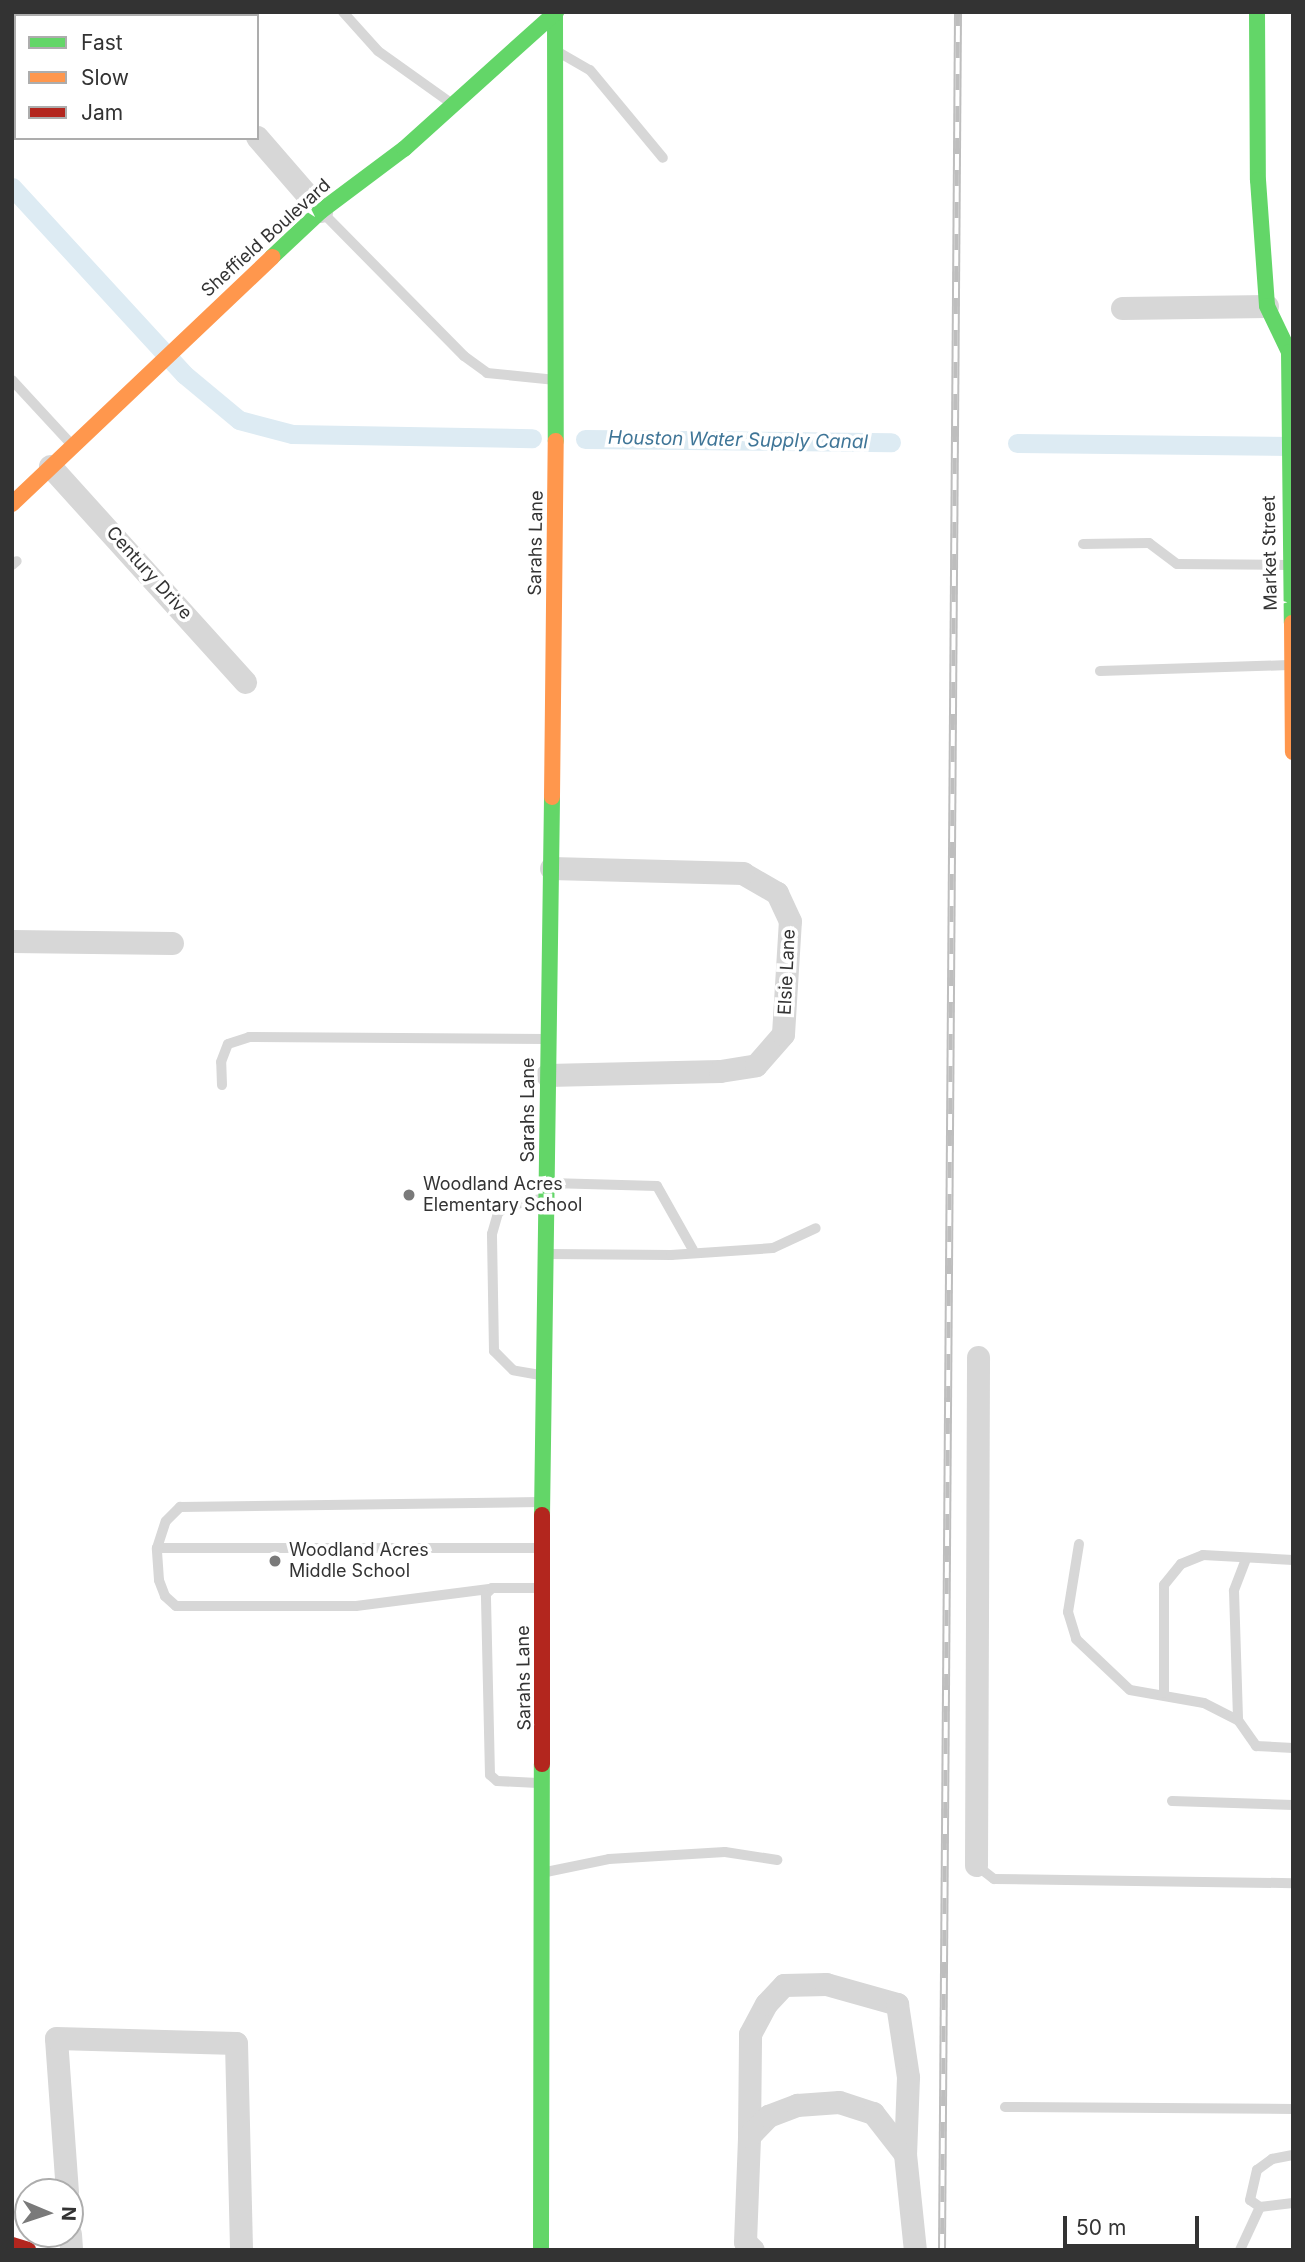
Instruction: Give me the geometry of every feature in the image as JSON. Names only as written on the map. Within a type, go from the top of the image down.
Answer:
[{"type":"street","name":"Market Street","points":[[1257,12],[1258,180],[1266,306],[1291,350],[1288,484],[1293,752]]},
{"type":"street","name":"Sheffield Boulevard","points":[[12,504],[321,211],[404,149],[555,13]]},
{"type":"street","name":"Sarahs Lane","points":[[541,2250],[545,1783],[542,1548],[557,380],[555,13]]},
{"type":"street","points":[[259,139],[321,211]]},
{"type":"street","points":[[1122,308],[1266,306]]},
{"type":"street","name":"Century Drive","points":[[50,466],[245,682]]},
{"type":"street","name":"Elsie Lane","points":[[547,1076],[720,1071],[756,1066],[783,1034],[790,921],[777,893],[743,873],[551,868]]},
{"type":"street","points":[[12,941],[173,943]]},
{"type":"street","points":[[976,1865],[978,1357]]},
{"type":"street","points":[[753,2250],[745,2242],[750,2034],[766,2004],[783,1985],[826,1984],[897,2004],[908,2077],[905,2154],[915,2250]]},
{"type":"street","points":[[66,2178],[56,2038],[236,2043],[241,2250]]},
{"type":"street","points":[[749,2136],[768,2116],[797,2105],[839,2102],[873,2113],[905,2154]]},
{"type":"street","points":[[12,2245],[27,2250]]},
{"type":"lane","points":[[343,12],[378,51],[454,104]]},
{"type":"lane","points":[[555,50],[590,70],[663,158]]},
{"type":"lane","points":[[321,211],[464,356],[487,373],[557,380]]},
{"type":"lane","points":[[12,380],[73,446]]},
{"type":"lane","points":[[1083,544],[1149,543],[1177,564],[1290,565]]},
{"type":"lane","points":[[1100,671],[1292,665]]},
{"type":"lane","points":[[222,1085],[221,1062],[228,1044],[249,1037],[548,1039]]},
{"type":"lane","points":[[544,1376],[513,1370],[494,1351],[492,1234],[498,1213],[507,1206],[547,1190],[657,1186],[693,1250]]},
{"type":"lane","points":[[545,1254],[671,1255],[693,1250],[773,1248],[816,1228]]},
{"type":"lane","points":[[543,1502],[180,1507],[166,1521],[158,1548],[159,1580],[166,1596],[176,1606],[356,1606],[489,1590],[543,1588]]},
{"type":"lane","points":[[1079,1544],[1068,1612],[1076,1639],[1130,1690],[1164,1693],[1204,1703],[1238,1720],[1256,1746],[1293,1748]]},
{"type":"lane","points":[[158,1548],[542,1548]]},
{"type":"lane","points":[[1164,1693],[1164,1585],[1181,1564],[1203,1555],[1293,1560]]},
{"type":"lane","points":[[1238,1720],[1234,1591],[1246,1559]]},
{"type":"lane","points":[[489,1590],[490,1775],[497,1781],[545,1783]]},
{"type":"lane","points":[[1172,1801],[1293,1805]]},
{"type":"lane","points":[[544,1873],[609,1859],[724,1852],[777,1860]]},
{"type":"lane","points":[[976,1865],[994,1879],[1293,1883]]},
{"type":"lane","points":[[1005,2106],[1293,2109]]},
{"type":"lane","points":[[1293,2155],[1272,2159],[1257,2170],[1250,2200],[1260,2207],[1293,2203]]},
{"type":"lane","points":[[1240,2250],[1260,2207]]},
{"type":"waterway","name":"Houston Water Supply Canal","points":[[12,187],[185,375],[239,420],[292,434],[532,438]]},
{"type":"waterway","name":"Houston Water Supply Canal","points":[[585,439],[891,442]]},
{"type":"waterway","name":"Houston Water Supply Canal","points":[[1017,443],[1293,446]]},
{"type":"railway","points":[[942,2250],[958,12]]},
{"type":"traffic: fast","points":[[272,257],[321,211],[404,149],[556,12]]},
{"type":"traffic: fast","points":[[1257,12],[1258,180],[1267,306],[1289,352],[1292,623]]},
{"type":"traffic: fast","points":[[555,13],[556,441]]},
{"type":"traffic: fast","points":[[542,1515],[552,797]]},
{"type":"traffic: fast","points":[[541,2250],[542,1764]]},
{"type":"traffic: slow","points":[[12,504],[272,257]]},
{"type":"traffic: slow","points":[[552,797],[556,441]]},
{"type":"traffic: slow","points":[[1292,623],[1293,752]]},
{"type":"traffic: jam","points":[[542,1515],[542,1764]]},
{"type":"traffic: jam","points":[[12,2245],[28,2250]]},
{"type":"place","name":"Woodland Acres Elementary School","points":[[409,1195]]},
{"type":"place","name":"Woodland Acres Middle School","points":[[275,1561]]}]
